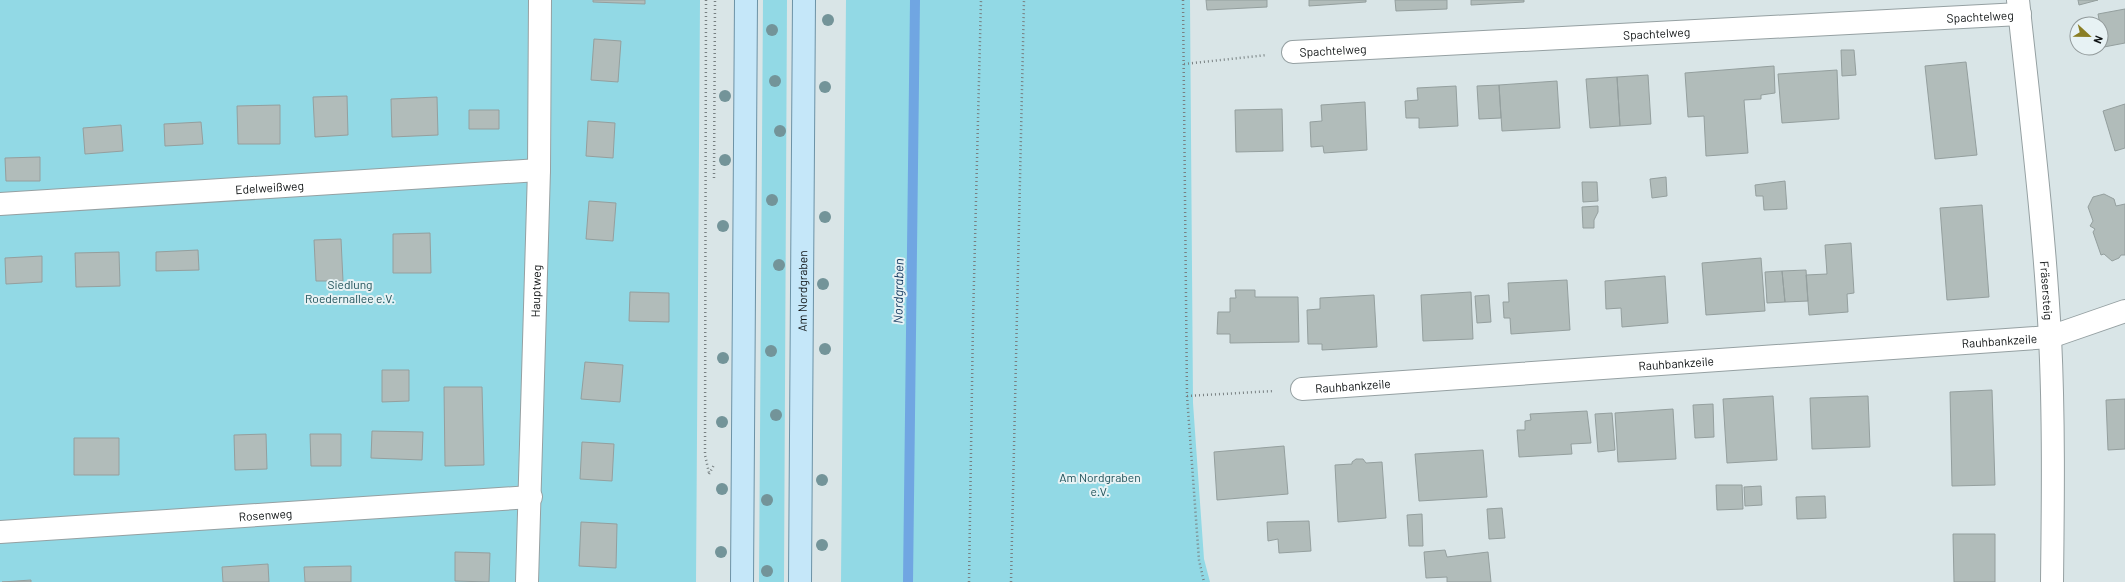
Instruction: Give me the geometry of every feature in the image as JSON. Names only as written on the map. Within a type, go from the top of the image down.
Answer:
[{"type":"main road","points":[[742,582],[746,0]]},
{"type":"main road","name":"Am Nordgraben","points":[[800,582],[804,0]]},
{"type":"street","name":"Hauptweg","points":[[527,582],[531,497],[539,170],[540,0]]},
{"type":"street","name":"Spachtelweg","points":[[1293,52],[2019,7]]},
{"type":"street","name":"Fräsersteig","points":[[2019,7],[2037,167],[2050,337],[2053,517],[2052,582]]},
{"type":"street","name":"Edelweißweg","points":[[0,204],[539,170]]},
{"type":"street","name":"Rauhbankzeile","points":[[1302,389],[2050,337],[2125,311]]},
{"type":"street","name":"Rosenweg","points":[[0,532],[531,497]]},
{"type":"path","points":[[706,0],[705,455],[709,474]]},
{"type":"path","points":[[970,582],[973,321],[981,0]]},
{"type":"path","points":[[1011,582],[1024,0]]},
{"type":"path","points":[[1183,0],[1187,396],[1199,560],[1204,582]]},
{"type":"path","points":[[1184,64],[1293,52]]},
{"type":"path","points":[[1187,396],[1302,389]]},
{"type":"green space","name":"Siedlung Roedernallee e.V.","points":[[0,0],[700,0],[696,582],[0,582]]},
{"type":"green space","points":[[763,0],[787,0],[784,582],[759,582]]},
{"type":"green space","name":"Am Nordgraben e.V.","points":[[846,0],[1190,0],[1193,403],[1204,559],[1210,582],[841,582]]},
{"type":"building","points":[[593,0],[645,0],[645,4],[593,2]]},
{"type":"building","points":[[1206,0],[1267,0],[1267,7],[1207,10]]},
{"type":"building","points":[[1309,0],[1366,0],[1366,2],[1309,6]]},
{"type":"building","points":[[1395,0],[1447,0],[1447,9],[1396,11]]},
{"type":"building","points":[[1471,0],[1524,0],[1524,2],[1471,5]]},
{"type":"building","points":[[2078,0],[2098,0],[2079,5]]},
{"type":"building","points":[[2125,9],[2125,43],[2109,46],[2109,16],[2098,16],[2098,14]]},
{"type":"building","points":[[594,39],[621,41],[618,82],[591,80]]},
{"type":"building","points":[[1841,50],[1854,50],[1856,75],[1842,76]]},
{"type":"building","points":[[1966,62],[1977,155],[1935,159],[1925,66]]},
{"type":"building","points":[[1774,66],[1775,93],[1761,95],[1761,99],[1744,100],[1748,153],[1706,156],[1704,116],[1688,117],[1685,73]]},
{"type":"building","points":[[1837,70],[1839,119],[1782,123],[1778,74]]},
{"type":"building","points":[[1648,75],[1651,124],[1620,126],[1617,77]]},
{"type":"building","points":[[1617,77],[1620,126],[1590,128],[1586,79]]},
{"type":"building","points":[[1557,81],[1560,128],[1502,131],[1499,85]]},
{"type":"building","points":[[1499,85],[1501,118],[1479,119],[1477,86]]},
{"type":"building","points":[[1456,86],[1458,126],[1419,128],[1419,118],[1406,118],[1405,101],[1418,100],[1417,88]]},
{"type":"building","points":[[347,96],[348,135],[315,137],[313,97]]},
{"type":"building","points":[[437,97],[438,135],[392,137],[391,99]]},
{"type":"building","points":[[1365,102],[1367,150],[1324,153],[1323,146],[1311,147],[1310,122],[1322,121],[1321,105]]},
{"type":"building","points":[[2125,104],[2125,148],[2115,151],[2103,111]]},
{"type":"building","points":[[280,105],[280,144],[238,144],[237,106]]},
{"type":"building","points":[[1282,109],[1283,151],[1236,152],[1235,110]]},
{"type":"building","points":[[469,110],[499,110],[499,129],[469,129]]},
{"type":"building","points":[[588,121],[615,123],[613,158],[586,156]]},
{"type":"building","points":[[201,122],[203,144],[165,146],[164,124]]},
{"type":"building","points":[[121,125],[123,151],[85,154],[83,128]]},
{"type":"building","points":[[40,157],[40,181],[6,181],[5,158]]},
{"type":"building","points":[[1666,177],[1667,196],[1652,198],[1650,179]]},
{"type":"building","points":[[1785,181],[1787,209],[1764,210],[1763,196],[1756,196],[1755,185]]},
{"type":"building","points":[[1582,182],[1597,182],[1598,201],[1583,202]]},
{"type":"building","points":[[2104,194],[2114,199],[2116,206],[2125,204],[2125,255],[2121,255],[2119,258],[2112,261],[2104,254],[2101,255],[2093,232],[2095,229],[2090,226],[2093,221],[2088,207],[2093,197]]},
{"type":"building","points":[[589,201],[616,203],[613,241],[586,239]]},
{"type":"building","points":[[1982,205],[1989,297],[1947,300],[1940,208]]},
{"type":"building","points":[[1598,206],[1598,212],[1594,220],[1594,228],[1583,228],[1582,207]]},
{"type":"building","points":[[430,233],[431,273],[393,273],[393,234]]},
{"type":"building","points":[[341,239],[343,281],[316,281],[314,240]]},
{"type":"building","points":[[1851,243],[1854,293],[1847,294],[1848,312],[1809,315],[1806,275],[1827,274],[1825,245]]},
{"type":"building","points":[[198,250],[199,270],[156,271],[156,252]]},
{"type":"building","points":[[119,252],[120,286],[76,287],[75,253]]},
{"type":"building","points":[[42,256],[42,282],[6,284],[5,258]]},
{"type":"building","points":[[1761,258],[1765,311],[1706,315],[1702,263]]},
{"type":"building","points":[[1806,270],[1808,301],[1785,302],[1782,271]]},
{"type":"building","points":[[1782,271],[1785,302],[1767,303],[1765,272]]},
{"type":"building","points":[[1665,276],[1668,323],[1622,327],[1621,308],[1606,309],[1605,281]]},
{"type":"building","points":[[1567,280],[1570,330],[1511,334],[1510,318],[1504,318],[1503,302],[1509,302],[1508,283]]},
{"type":"building","points":[[1235,290],[1255,290],[1255,297],[1298,297],[1299,342],[1230,343],[1230,334],[1217,334],[1218,312],[1230,312],[1230,298],[1236,298]]},
{"type":"building","points":[[630,292],[669,293],[669,322],[629,321]]},
{"type":"building","points":[[1471,292],[1473,339],[1423,341],[1421,295]]},
{"type":"building","points":[[1374,295],[1377,347],[1322,350],[1322,344],[1308,344],[1307,310],[1320,309],[1320,298]]},
{"type":"building","points":[[1489,295],[1491,322],[1477,323],[1475,296]]},
{"type":"building","points":[[585,362],[623,365],[620,402],[581,399]]},
{"type":"building","points":[[382,370],[409,370],[409,401],[382,402]]},
{"type":"building","points":[[444,387],[482,387],[484,465],[445,466]]},
{"type":"building","points":[[1992,390],[1995,485],[1952,486],[1950,392]]},
{"type":"building","points":[[1773,396],[1777,460],[1727,463],[1723,399]]},
{"type":"building","points":[[1868,396],[1870,447],[1812,449],[1810,398]]},
{"type":"building","points":[[2125,399],[2125,449],[2108,450],[2106,400]]},
{"type":"building","points":[[1713,404],[1714,437],[1695,438],[1693,405]]},
{"type":"building","points":[[1673,409],[1676,459],[1618,462],[1615,413]]},
{"type":"building","points":[[1587,411],[1591,443],[1571,444],[1572,454],[1519,457],[1517,430],[1525,430],[1525,421],[1531,420],[1530,414]]},
{"type":"building","points":[[1612,413],[1615,450],[1598,452],[1595,414]]},
{"type":"building","points":[[372,431],[423,432],[422,460],[371,458]]},
{"type":"building","points":[[266,434],[267,469],[235,470],[234,435]]},
{"type":"building","points":[[310,434],[341,434],[341,466],[311,466]]},
{"type":"building","points":[[74,438],[119,438],[119,475],[74,475]]},
{"type":"building","points":[[582,442],[614,444],[612,481],[580,479]]},
{"type":"building","points":[[1284,446],[1288,494],[1217,500],[1214,452]]},
{"type":"building","points":[[1483,450],[1487,497],[1419,501],[1415,454]]},
{"type":"building","points":[[1356,459],[1363,459],[1366,463],[1382,462],[1386,518],[1338,522],[1335,465],[1352,464],[1352,462]]},
{"type":"building","points":[[1716,485],[1742,485],[1743,509],[1717,510]]},
{"type":"building","points":[[1761,486],[1762,505],[1745,506],[1744,487]]},
{"type":"building","points":[[1825,496],[1826,518],[1797,519],[1796,497]]},
{"type":"building","points":[[1502,508],[1505,538],[1489,539],[1487,509]]},
{"type":"building","points":[[1422,514],[1423,546],[1409,546],[1407,515]]},
{"type":"building","points":[[1309,521],[1311,551],[1279,553],[1278,539],[1268,541],[1267,522]]},
{"type":"building","points":[[581,522],[617,524],[616,568],[579,566]]},
{"type":"building","points":[[1953,534],[1995,534],[1995,582],[1954,582]]},
{"type":"building","points":[[1445,550],[1447,557],[1488,552],[1491,582],[1447,582],[1447,577],[1426,578],[1424,552]]},
{"type":"building","points":[[455,552],[490,553],[489,582],[455,581]]},
{"type":"building","points":[[268,564],[269,582],[223,582],[222,567]]},
{"type":"building","points":[[351,566],[351,582],[305,582],[304,567]]},
{"type":"building","points":[[31,580],[31,582],[2,582]]},
{"type":"waterway","name":"Nordgraben","points":[[908,582],[915,0]]}]
